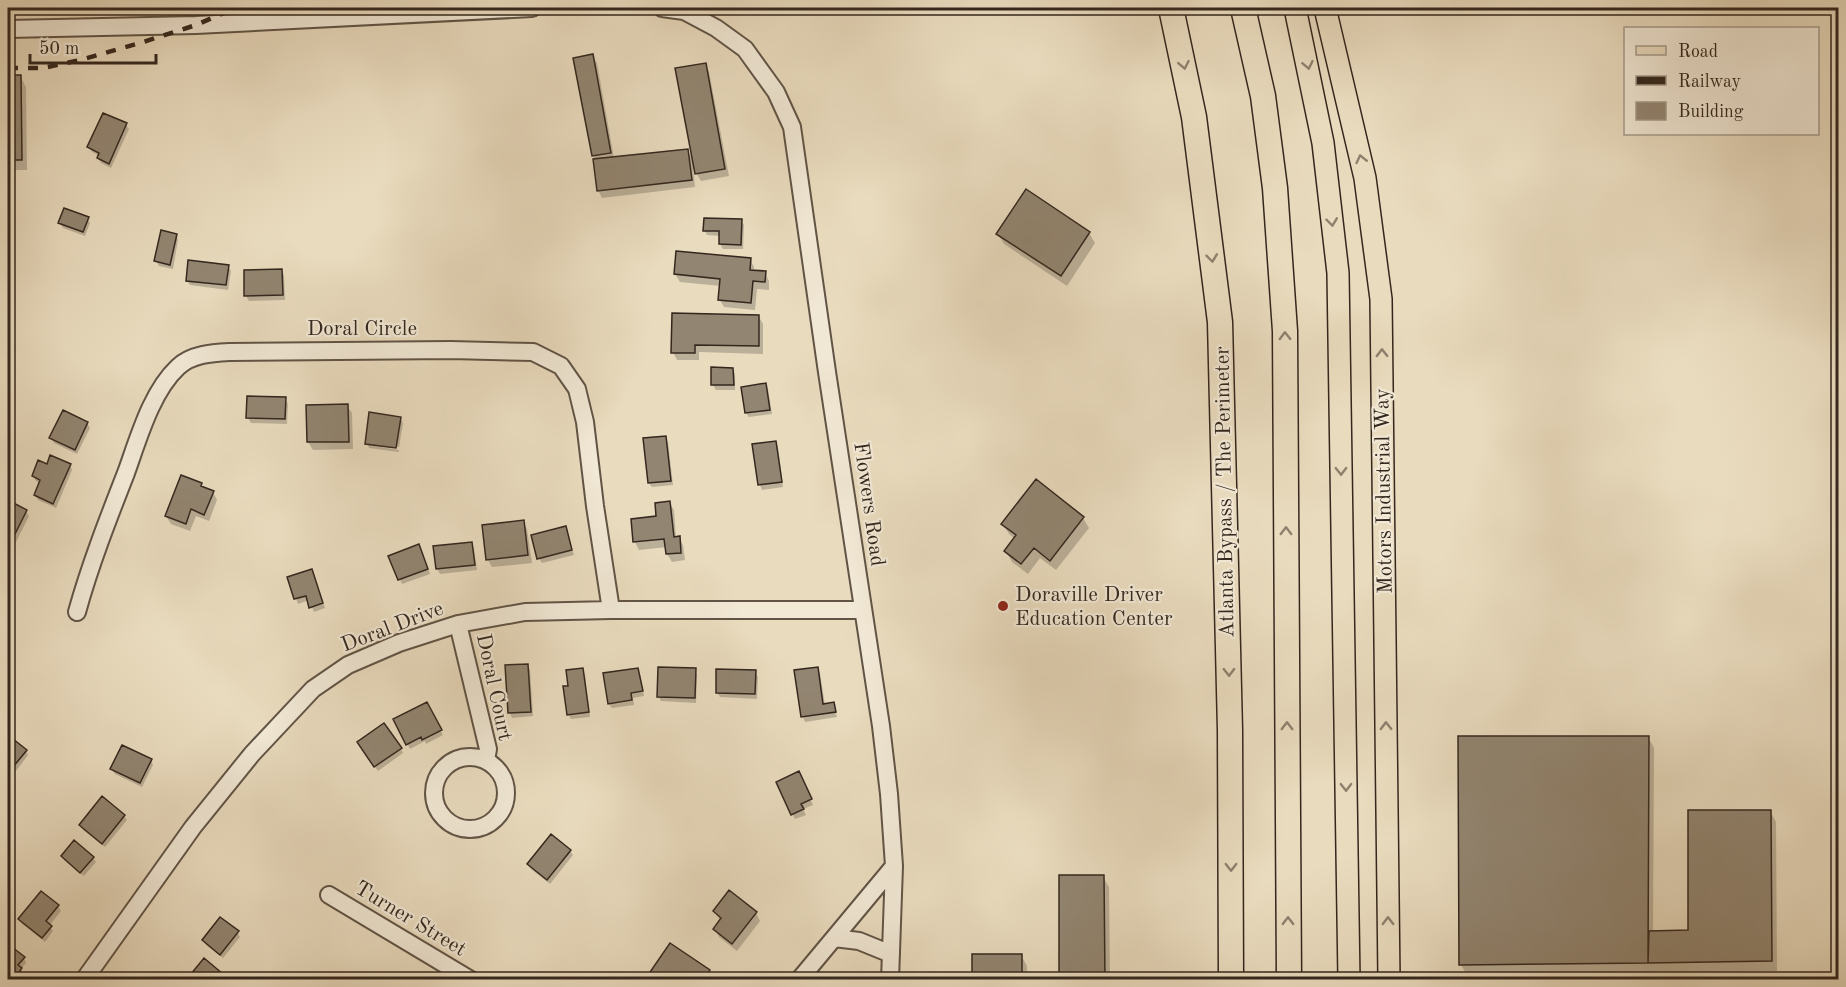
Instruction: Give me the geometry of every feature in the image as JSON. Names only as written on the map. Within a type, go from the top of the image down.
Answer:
[{"type":"highway","name":"Atlanta Bypass / The Perimeter","points":[[1171,8],[1194,117],[1220,322],[1230,718],[1232,980]]},
{"type":"highway","points":[[1243,8],[1263,96],[1275,188],[1285,331],[1289,980]]},
{"type":"main road","name":"Motors Industrial Way","points":[[1295,8],[1323,143],[1338,273],[1349,980]]},
{"type":"main road","name":"Motors Industrial Way","points":[[1325,8],[1365,178],[1381,299],[1389,980]]},
{"type":"street","points":[[8,28],[207,24],[532,8]]},
{"type":"street","name":"Flowers Road","points":[[662,8],[684,11],[716,28],[745,49],[776,92],[792,127],[881,726],[889,794],[894,866],[890,980]]},
{"type":"street","name":"Doral Circle","points":[[77,612],[105,525],[142,430],[161,388],[179,366],[201,354],[230,352],[451,350],[533,352],[561,366],[577,389],[585,422],[611,610]]},
{"type":"street","name":"Doral Drive","points":[[84,980],[193,827],[252,754],[313,688],[348,665],[399,643],[458,624],[525,612],[863,610]]},
{"type":"street","name":"Doral Court","points":[[458,624],[488,748],[486,760]]},
{"type":"street","name":"Doral Court","points":[[472,756],[486,760],[497,768],[505,780],[507,794],[503,808],[495,819],[483,827],[469,829],[455,825],[444,817],[436,805],[434,791],[438,777],[446,766],[458,758],[472,756]]},
{"type":"street","points":[[799,980],[894,866]]},
{"type":"street","name":"Turner Street","points":[[329,895],[471,980]]},
{"type":"street","points":[[834,938],[859,941],[891,954]]},
{"type":"building","points":[[593,54],[611,153],[592,156],[573,58]]},
{"type":"building","points":[[706,63],[725,169],[695,174],[675,68]]},
{"type":"building","points":[[8,75],[21,75],[22,160],[8,160]]},
{"type":"building","points":[[103,113],[127,123],[109,164],[97,158],[99,153],[87,147]]},
{"type":"building","points":[[688,149],[692,180],[597,191],[593,159]]},
{"type":"building","points":[[1026,189],[1090,232],[1061,276],[996,234]]},
{"type":"building","points":[[64,208],[89,217],[83,232],[58,223]]},
{"type":"building","points":[[704,218],[742,219],[741,245],[719,244],[719,231],[703,231]]},
{"type":"building","points":[[161,230],[177,234],[170,265],[154,261]]},
{"type":"building","points":[[676,251],[751,258],[750,270],[766,271],[765,282],[753,281],[751,303],[718,300],[720,279],[674,274]]},
{"type":"building","points":[[188,260],[229,265],[226,285],[186,281]]},
{"type":"building","points":[[282,269],[283,295],[244,296],[244,270]]},
{"type":"building","points":[[672,313],[759,315],[759,346],[695,345],[695,353],[671,353]]},
{"type":"building","points":[[711,367],[733,368],[734,385],[711,385]]},
{"type":"building","points":[[766,383],[770,410],[745,413],[741,387]]},
{"type":"building","points":[[247,396],[286,397],[285,419],[246,418]]},
{"type":"building","points":[[348,404],[349,442],[307,442],[306,405]]},
{"type":"building","points":[[63,410],[88,422],[75,450],[49,438]]},
{"type":"building","points":[[369,412],[401,417],[396,448],[365,444]]},
{"type":"building","points":[[666,436],[671,481],[648,483],[643,438]]},
{"type":"building","points":[[776,441],[782,482],[758,485],[752,444]]},
{"type":"building","points":[[50,455],[71,464],[53,504],[34,495],[40,480],[32,476],[38,460],[47,464]]},
{"type":"building","points":[[181,475],[202,483],[201,486],[214,491],[204,515],[191,509],[186,524],[165,516]]},
{"type":"building","points":[[1036,479],[1084,517],[1050,561],[1034,548],[1021,564],[1004,551],[1016,535],[1001,524]]},
{"type":"building","points":[[8,500],[27,510],[8,548]]},
{"type":"building","points":[[670,501],[674,537],[680,536],[681,553],[666,554],[664,539],[633,542],[631,519],[656,516],[655,503]]},
{"type":"building","points":[[524,520],[528,555],[486,560],[482,525]]},
{"type":"building","points":[[566,526],[572,550],[537,559],[531,535]]},
{"type":"building","points":[[472,542],[475,565],[436,569],[433,546]]},
{"type":"building","points":[[419,544],[428,569],[398,580],[388,556]]},
{"type":"building","points":[[312,569],[323,603],[309,608],[306,596],[294,599],[287,577]]},
{"type":"building","points":[[528,664],[531,712],[508,713],[505,665]]},
{"type":"building","points":[[658,667],[696,668],[695,698],[657,697]]},
{"type":"building","points":[[818,667],[823,704],[834,702],[836,712],[801,717],[794,670]]},
{"type":"building","points":[[583,668],[589,712],[567,715],[563,686],[568,686],[566,670]]},
{"type":"building","points":[[638,668],[643,691],[631,693],[632,700],[608,704],[603,673]]},
{"type":"building","points":[[716,669],[756,670],[755,694],[716,693]]},
{"type":"building","points":[[427,702],[442,730],[406,745],[393,719]]},
{"type":"building","points":[[384,723],[402,748],[374,767],[357,742]]},
{"type":"building","points":[[8,735],[27,750],[13,767],[8,763]]},
{"type":"building","points":[[1458,736],[1649,736],[1648,963],[1459,965]]},
{"type":"building","points":[[122,745],[152,759],[140,783],[110,769]]},
{"type":"building","points":[[799,771],[812,799],[801,804],[804,809],[791,815],[776,782]]},
{"type":"building","points":[[102,796],[125,815],[102,844],[79,825]]},
{"type":"building","points":[[1688,810],[1771,810],[1772,961],[1648,963],[1649,931],[1688,930]]},
{"type":"building","points":[[551,834],[571,850],[547,880],[527,864]]},
{"type":"building","points":[[74,840],[94,857],[80,873],[61,856]]},
{"type":"building","points":[[1059,875],[1104,875],[1105,980],[1059,980]]},
{"type":"building","points":[[729,890],[757,912],[732,944],[713,929],[721,918],[713,911]]},
{"type":"building","points":[[41,891],[59,905],[46,921],[52,926],[42,938],[18,919]]},
{"type":"building","points":[[220,917],[239,931],[220,955],[202,940]]},
{"type":"building","points":[[670,943],[710,970],[704,980],[693,980],[686,974],[683,980],[656,980],[648,975]]},
{"type":"building","points":[[8,944],[25,957],[18,965],[22,968],[14,980],[8,980]]},
{"type":"building","points":[[972,954],[1022,954],[1022,980],[972,980]]},
{"type":"building","points":[[204,958],[223,974],[218,980],[186,980]]},
{"type":"railway","points":[[8,68],[43,68],[80,60],[196,25],[235,8]]},
{"type":"place","name":"Doraville Driver Education Center","points":[[1003,606]]}]
